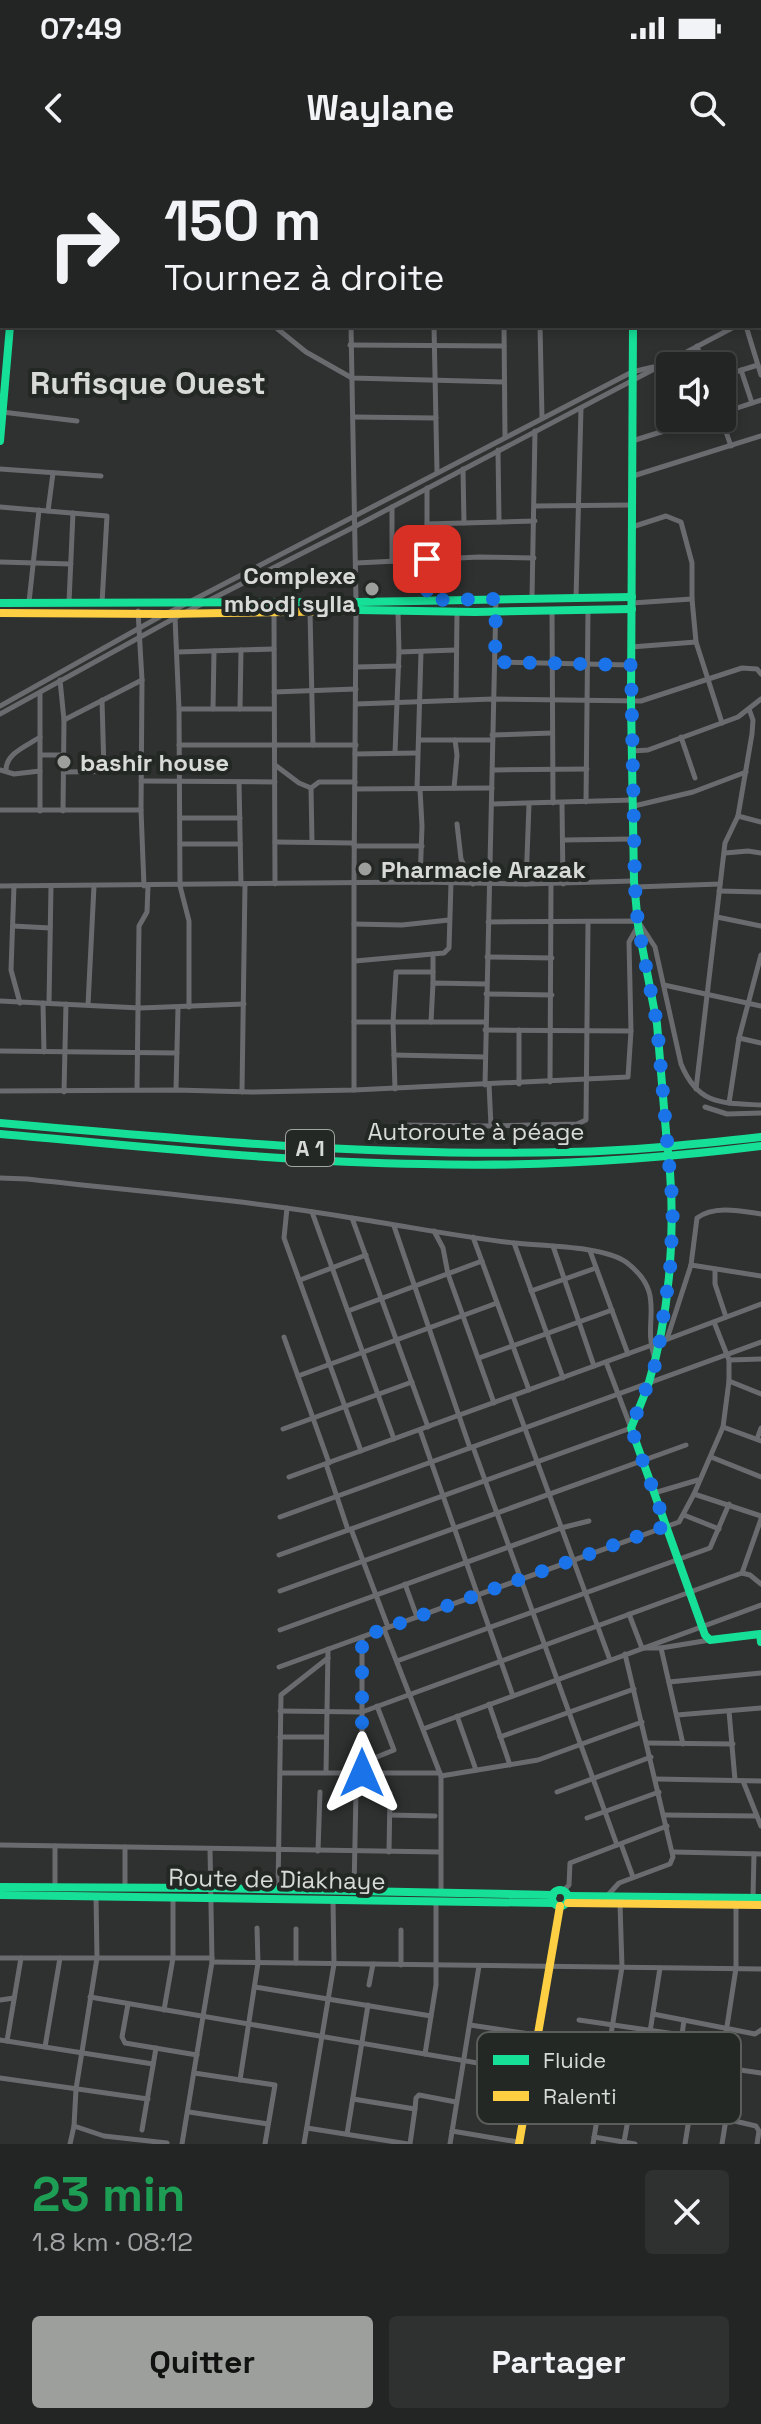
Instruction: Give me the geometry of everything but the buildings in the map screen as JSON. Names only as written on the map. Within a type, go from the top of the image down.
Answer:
[{"type":"main road","points":[[0,441],[10,328]]},
{"type":"main road","points":[[633,328],[631,701],[635,884],[638,923],[657,1024],[673,1209],[672,1251],[657,1360],[631,1428],[702,1626],[710,1640],[761,1634],[761,1642]]},
{"type":"main road","points":[[0,613],[179,616],[310,611],[427,600],[534,598],[632,603]]},
{"type":"main road","points":[[534,598],[537,610]]},
{"type":"main road","points":[[564,598],[564,610]]},
{"type":"main road","points":[[435,611],[438,600]]},
{"type":"main road","points":[[0,603],[240,602],[356,606],[398,612],[588,610],[632,603]]},
{"type":"main road","points":[[240,602],[240,613]]},
{"type":"main road","name":"Autoroute à péage","points":[[0,1123],[375,1153],[447,1155],[591,1152],[761,1137]]},
{"type":"main road","name":"A 1","points":[[0,1134],[302,1158],[451,1165],[601,1161],[761,1146]]},
{"type":"main road","name":"Route de Diakhaye","points":[[0,1887],[125,1887],[333,1899],[438,1897],[761,1905]]},
{"type":"main road","name":"Route de Diakhaye","points":[[0,1895],[173,1897],[278,1890],[438,1897]]},
{"type":"main road","name":"Route de Diakhaye","points":[[561,1899],[607,1896],[757,1898]]},
{"type":"main road","points":[[537,2032],[561,1899]]},
{"type":"street","points":[[276,328],[306,352],[352,378],[504,382]]},
{"type":"street","points":[[351,328],[356,513],[354,1090]]},
{"type":"street","points":[[434,328],[437,472]]},
{"type":"street","points":[[504,328],[505,437]]},
{"type":"street","points":[[540,328],[542,418]]},
{"type":"street","points":[[686,352],[732,328]]},
{"type":"street","points":[[747,328],[761,375]]},
{"type":"street","points":[[350,345],[504,346]]},
{"type":"street","points":[[697,346],[699,352]]},
{"type":"street","points":[[736,372],[758,365]]},
{"type":"street","points":[[0,706],[356,513],[542,418],[656,367]]},
{"type":"street","points":[[741,370],[752,403]]},
{"type":"street","points":[[0,714],[205,602],[581,408],[632,376]]},
{"type":"street","points":[[736,409],[761,400]]},
{"type":"street","points":[[576,598],[581,408]]},
{"type":"street","points":[[2,410],[77,421]]},
{"type":"street","points":[[353,417],[436,418]]},
{"type":"street","points":[[534,598],[535,431]]},
{"type":"street","points":[[632,441],[656,432]]},
{"type":"street","points":[[727,432],[731,446]]},
{"type":"street","points":[[632,477],[761,436]]},
{"type":"street","points":[[498,450],[499,522]]},
{"type":"street","points":[[0,469],[101,476]]},
{"type":"street","points":[[463,469],[464,523]]},
{"type":"street","points":[[48,511],[53,473]]},
{"type":"street","points":[[427,488],[427,600]]},
{"type":"street","points":[[535,506],[632,505]]},
{"type":"street","points":[[0,507],[107,516],[102,604]]},
{"type":"street","points":[[392,507],[392,561]]},
{"type":"street","points":[[29,603],[39,510]]},
{"type":"street","points":[[69,603],[73,513]]},
{"type":"street","points":[[632,527],[666,516],[681,522],[692,563],[696,642],[722,723]]},
{"type":"street","points":[[427,524],[535,521]]},
{"type":"street","points":[[356,563],[479,557],[534,558]]},
{"type":"street","points":[[0,562],[71,564]]},
{"type":"street","points":[[491,1126],[485,1022],[496,599]]},
{"type":"street","points":[[632,603],[692,599]]},
{"type":"street","points":[[137,604],[141,637],[141,810],[147,912],[139,926],[137,1090]]},
{"type":"street","points":[[552,610],[553,803]]},
{"type":"street","points":[[586,802],[588,610]]},
{"type":"street","points":[[310,611],[313,745]]},
{"type":"street","points":[[456,700],[457,611]]},
{"type":"street","points":[[395,753],[398,612]]},
{"type":"street","points":[[274,613],[275,884]]},
{"type":"street","points":[[179,616],[180,886],[189,921],[189,1007]]},
{"type":"street","points":[[631,647],[696,642]]},
{"type":"street","points":[[178,652],[274,649]]},
{"type":"street","points":[[240,709],[241,650]]},
{"type":"street","points":[[399,652],[456,650]]},
{"type":"street","points":[[213,709],[214,651]]},
{"type":"street","points":[[420,882],[422,846],[417,753],[421,652]]},
{"type":"street","points":[[495,662],[631,665]]},
{"type":"street","points":[[356,667],[399,666]]},
{"type":"street","points":[[356,704],[493,699],[649,700],[742,668],[757,669],[761,674]]},
{"type":"street","points":[[55,675],[62,682],[63,811]]},
{"type":"street","points":[[64,720],[142,680]]},
{"type":"street","points":[[274,692],[356,689]]},
{"type":"street","points":[[40,694],[40,811]]},
{"type":"street","points":[[632,751],[648,750],[738,717],[761,699]]},
{"type":"street","points":[[102,700],[104,771]]},
{"type":"street","points":[[179,709],[274,709]]},
{"type":"street","points":[[696,1090],[719,888],[728,833],[738,816],[750,745],[753,720],[749,709]]},
{"type":"street","points":[[419,740],[552,733]]},
{"type":"street","points":[[40,771],[14,774],[3,770],[13,754],[41,737]]},
{"type":"street","points":[[681,737],[695,778]]},
{"type":"street","points":[[454,788],[455,740]]},
{"type":"street","points":[[179,745],[356,745]]},
{"type":"street","points":[[750,745],[761,749]]},
{"type":"street","points":[[355,754],[417,753]]},
{"type":"street","points":[[41,755],[64,755]]},
{"type":"street","points":[[275,765],[311,788]]},
{"type":"street","points":[[493,770],[587,769]]},
{"type":"street","points":[[64,772],[142,771]]},
{"type":"street","points":[[492,804],[634,803],[693,792],[746,772]]},
{"type":"street","points":[[141,781],[275,782]]},
{"type":"street","points":[[239,782],[243,884],[242,1092]]},
{"type":"street","points":[[311,788],[319,782],[355,782]]},
{"type":"street","points":[[311,788],[312,842]]},
{"type":"street","points":[[355,789],[492,788]]},
{"type":"street","points":[[562,803],[563,884]]},
{"type":"street","points":[[526,884],[529,804]]},
{"type":"street","points":[[0,810],[141,810]]},
{"type":"street","points":[[738,816],[761,822]]},
{"type":"street","points":[[180,818],[240,818]]},
{"type":"street","points":[[457,824],[461,859],[473,884]]},
{"type":"street","points":[[564,840],[634,839]]},
{"type":"street","points":[[275,842],[422,846]]},
{"type":"street","points":[[180,844],[240,844]]},
{"type":"street","points":[[725,853],[761,853]]},
{"type":"street","points":[[0,886],[420,882],[635,884],[761,892]]},
{"type":"street","points":[[354,961],[444,953],[449,948],[451,883]]},
{"type":"street","points":[[550,1082],[551,884]]},
{"type":"street","points":[[14,886],[11,965],[20,1003]]},
{"type":"street","points":[[44,1052],[51,886]]},
{"type":"street","points":[[88,1005],[94,886]]},
{"type":"street","points":[[717,917],[761,926]]},
{"type":"street","points":[[354,924],[402,925],[449,920]]},
{"type":"street","points":[[488,922],[638,923]]},
{"type":"street","points":[[399,1125],[491,1126],[583,1122],[587,1114],[588,923]]},
{"type":"street","points":[[638,923],[655,947],[681,1064],[688,1081],[706,1098],[761,1105]]},
{"type":"street","points":[[0,1091],[354,1090],[629,1076],[629,942],[638,923]]},
{"type":"street","points":[[13,926],[50,928]]},
{"type":"street","points":[[431,1022],[433,954]]},
{"type":"street","points":[[729,1103],[739,1038],[761,955]]},
{"type":"street","points":[[487,957],[552,958]]},
{"type":"street","points":[[393,958],[396,972],[393,1022],[395,1089]]},
{"type":"street","points":[[0,965],[11,965]]},
{"type":"street","points":[[396,972],[433,972]]},
{"type":"street","points":[[433,983],[486,984]]},
{"type":"street","points":[[664,985],[761,1006]]},
{"type":"street","points":[[486,994],[552,995]]},
{"type":"street","points":[[0,1001],[140,1008],[244,1004]]},
{"type":"street","points":[[64,1092],[66,1004]]},
{"type":"street","points":[[176,1090],[178,1008]]},
{"type":"street","points":[[354,1022],[485,1022]]},
{"type":"street","points":[[485,1030],[631,1031]]},
{"type":"street","points":[[519,1030],[519,1084]]},
{"type":"street","points":[[739,1038],[761,1043]]},
{"type":"street","points":[[0,1051],[177,1053]]},
{"type":"street","points":[[394,1055],[485,1057]]},
{"type":"street","points":[[705,1107],[727,1114],[761,1113]]},
{"type":"street","points":[[0,1178],[287,1208],[394,1226],[606,1254],[626,1262],[649,1289],[659,1343]]},
{"type":"street","points":[[287,1208],[284,1238],[361,1451]]},
{"type":"street","points":[[659,1343],[691,1265],[697,1218],[707,1212],[726,1210],[761,1214]]},
{"type":"street","points":[[312,1212],[394,1439]]},
{"type":"street","points":[[352,1218],[428,1427]]},
{"type":"street","points":[[394,1226],[459,1415],[605,1812],[633,1877]]},
{"type":"street","points":[[434,1231],[443,1248],[448,1274],[494,1403]]},
{"type":"street","points":[[473,1237],[529,1390]]},
{"type":"street","points":[[514,1243],[563,1378]]},
{"type":"street","points":[[553,1246],[594,1366]]},
{"type":"street","points":[[590,1251],[628,1354]]},
{"type":"street","points":[[300,1280],[366,1255]]},
{"type":"street","points":[[348,1311],[482,1261]]},
{"type":"street","points":[[691,1265],[761,1276]]},
{"type":"street","points":[[531,1291],[596,1268]]},
{"type":"street","points":[[715,1269],[715,1284],[726,1317]]},
{"type":"street","points":[[298,1376],[497,1303]]},
{"type":"street","points":[[289,1477],[761,1304]]},
{"type":"street","points":[[479,1358],[612,1310]]},
{"type":"street","points":[[279,1667],[679,1522],[723,1427],[729,1381],[728,1358],[714,1322]]},
{"type":"street","points":[[284,1337],[337,1497],[376,1595],[409,1695],[440,1775],[436,1985],[425,2054]]},
{"type":"street","points":[[280,1517],[618,1394],[728,1358],[761,1342]]},
{"type":"street","points":[[728,1358],[761,1359]]},
{"type":"street","points":[[279,1555],[631,1428],[606,1362]]},
{"type":"street","points":[[729,1381],[761,1394]]},
{"type":"street","points":[[283,1429],[412,1382]]},
{"type":"street","points":[[513,1396],[610,1660]]},
{"type":"street","points":[[723,1427],[759,1440],[761,1428]]},
{"type":"street","points":[[420,1430],[513,1696]]},
{"type":"street","points":[[280,1591],[686,1445]]},
{"type":"street","points":[[711,1457],[761,1477]]},
{"type":"street","points":[[654,1493],[699,1479]]},
{"type":"street","points":[[694,1494],[761,1517],[742,1573]]},
{"type":"street","points":[[397,1661],[710,1548],[729,1504]]},
{"type":"street","points":[[684,1515],[719,1529]]},
{"type":"street","points":[[280,1630],[561,1528],[589,1521]]},
{"type":"street","points":[[280,1711],[362,1712],[742,1573],[761,1584]]},
{"type":"street","points":[[405,1584],[417,1617]]},
{"type":"street","points":[[423,1729],[761,1605]]},
{"type":"street","points":[[629,1614],[642,1648]]},
{"type":"street","points":[[761,1625],[761,1634]]},
{"type":"street","points":[[362,1637],[362,1773]]},
{"type":"street","points":[[642,1648],[710,1640]]},
{"type":"street","points":[[661,1648],[683,1744]]},
{"type":"street","points":[[326,1773],[328,1649]]},
{"type":"street","points":[[607,1896],[617,1885],[670,1864],[674,1852],[625,1654]]},
{"type":"street","points":[[278,1890],[281,1695],[328,1658]]},
{"type":"street","points":[[669,1682],[761,1673]]},
{"type":"street","points":[[500,1737],[634,1689]]},
{"type":"street","points":[[489,1704],[510,1765]]},
{"type":"street","points":[[362,1763],[394,1750],[377,1706]]},
{"type":"street","points":[[677,1715],[761,1708]]},
{"type":"street","points":[[729,1711],[735,1780]]},
{"type":"street","points":[[457,1716],[476,1770]]},
{"type":"street","points":[[280,1773],[440,1775],[476,1770],[538,1760],[642,1722]]},
{"type":"street","points":[[280,1737],[326,1737]]},
{"type":"street","points":[[647,1743],[733,1744]]},
{"type":"street","points":[[557,1792],[651,1757]]},
{"type":"street","points":[[656,1779],[761,1781]]},
{"type":"street","points":[[743,1781],[761,1826]]},
{"type":"street","points":[[354,1892],[356,1791]]},
{"type":"street","points":[[318,1851],[320,1792]]},
{"type":"street","points":[[587,1818],[659,1792]]},
{"type":"street","points":[[389,1852],[390,1793]]},
{"type":"street","points":[[390,1815],[435,1816]]},
{"type":"street","points":[[665,1815],[756,1816]]},
{"type":"street","points":[[561,1899],[569,1885],[570,1863],[667,1826]]},
{"type":"street","points":[[0,1845],[440,1852]]},
{"type":"street","points":[[55,1846],[55,1888]]},
{"type":"street","points":[[125,1847],[125,1887]]},
{"type":"street","points":[[182,2144],[212,1960],[210,1849]]},
{"type":"street","points":[[674,1852],[758,1854],[757,1898]]},
{"type":"street","points":[[70,2144],[97,1958],[96,1896]]},
{"type":"street","points":[[164,2010],[173,1958],[173,1897]]},
{"type":"street","points":[[304,2144],[334,1964],[333,1899]]},
{"type":"street","points":[[611,2032],[622,1967],[620,1903]]},
{"type":"street","points":[[726,2032],[736,1968],[736,1905]]},
{"type":"street","points":[[240,2080],[258,1963],[257,1928]]},
{"type":"street","points":[[296,1929],[296,1963]]},
{"type":"street","points":[[401,1930],[401,1965]]},
{"type":"street","points":[[0,1958],[173,1958],[258,1963],[761,1969]]},
{"type":"street","points":[[21,1958],[4,2040],[153,2064]]},
{"type":"street","points":[[45,2047],[60,1958]]},
{"type":"street","points":[[369,1985],[373,1964]]},
{"type":"street","points":[[450,2144],[479,1966]]},
{"type":"street","points":[[579,2020],[650,2032],[660,1968]]},
{"type":"street","points":[[255,1987],[431,2016]]},
{"type":"street","points":[[90,1997],[477,2062]]},
{"type":"street","points":[[0,2000],[14,1998]]},
{"type":"street","points":[[128,2004],[122,2041],[197,2055]]},
{"type":"street","points":[[347,2134],[368,2005]]},
{"type":"street","points":[[653,2014],[755,2034],[761,2030]]},
{"type":"street","points":[[682,2032],[684,2020]]},
{"type":"street","points":[[470,2025],[517,2032]]},
{"type":"street","points":[[142,2130],[156,2048]]},
{"type":"street","points":[[741,2070],[761,2073]]},
{"type":"street","points":[[194,2073],[275,2085],[265,2144]]},
{"type":"street","points":[[0,2078],[148,2099]]},
{"type":"street","points":[[307,2128],[409,2144],[419,2095],[456,2102]]},
{"type":"street","points":[[353,2099],[415,2109]]},
{"type":"street","points":[[189,2112],[268,2124]]},
{"type":"street","points":[[741,2122],[756,2126],[759,2131],[757,2144]]},
{"type":"street","points":[[685,2144],[688,2124]]},
{"type":"street","points":[[722,2144],[725,2124]]},
{"type":"street","points":[[74,2126],[104,2136],[167,2143]]},
{"type":"street","points":[[452,2131],[519,2143]]},
{"type":"street","points":[[593,2141],[630,2143]]},
{"type":"traffic: fast","points":[[0,441],[10,328]]},
{"type":"traffic: fast","points":[[633,328],[631,701],[634,881],[638,925],[657,1024],[666,1132]]},
{"type":"traffic: fast","points":[[358,602],[632,597]]},
{"type":"traffic: fast","points":[[0,603],[353,602]]},
{"type":"traffic: fast","points":[[359,610],[475,612],[632,609]]},
{"type":"traffic: fast","points":[[0,1123],[213,1141],[426,1152],[592,1151],[761,1137]]},
{"type":"traffic: fast","points":[[666,1132],[670,1172]]},
{"type":"traffic: fast","points":[[0,1134],[264,1157],[423,1164],[592,1161],[761,1146]]},
{"type":"traffic: fast","points":[[670,1172],[672,1224],[666,1305],[649,1382],[631,1428],[705,1635],[710,1640],[760,1634],[761,1642]]},
{"type":"traffic: fast","points":[[0,1887],[553,1895]]},
{"type":"traffic: fast","points":[[557,1890],[563,1890],[568,1898],[566,1904],[557,1906],[552,1901],[552,1895],[557,1890]]},
{"type":"traffic: fast","points":[[0,1895],[553,1903]]},
{"type":"traffic: fast","points":[[569,1896],[761,1898]]},
{"type":"traffic: slow","points":[[0,613],[353,611]]},
{"type":"traffic: slow","points":[[568,1903],[761,1905]]},
{"type":"traffic: slow","points":[[538,2032],[560,1906]]},
{"type":"traffic: slow","points":[[519,2144],[522,2124]]},
{"type":"place","name":"Complexe mbodj sylla","points":[[372,589]]},
{"type":"place","name":"bashir house","points":[[64,762]]},
{"type":"place","name":"Pharmacie Arazak","points":[[365,869]]},
{"type":"district","name":"Rufisque Ouest","points":[[148,383]]},
{"type":"route","points":[[362,1773],[362,1637],[666,1526],[631,1428],[657,1360],[670,1271],[673,1209],[657,1024],[638,925],[635,887],[631,665],[495,662],[496,599],[427,600],[427,559]]}]
